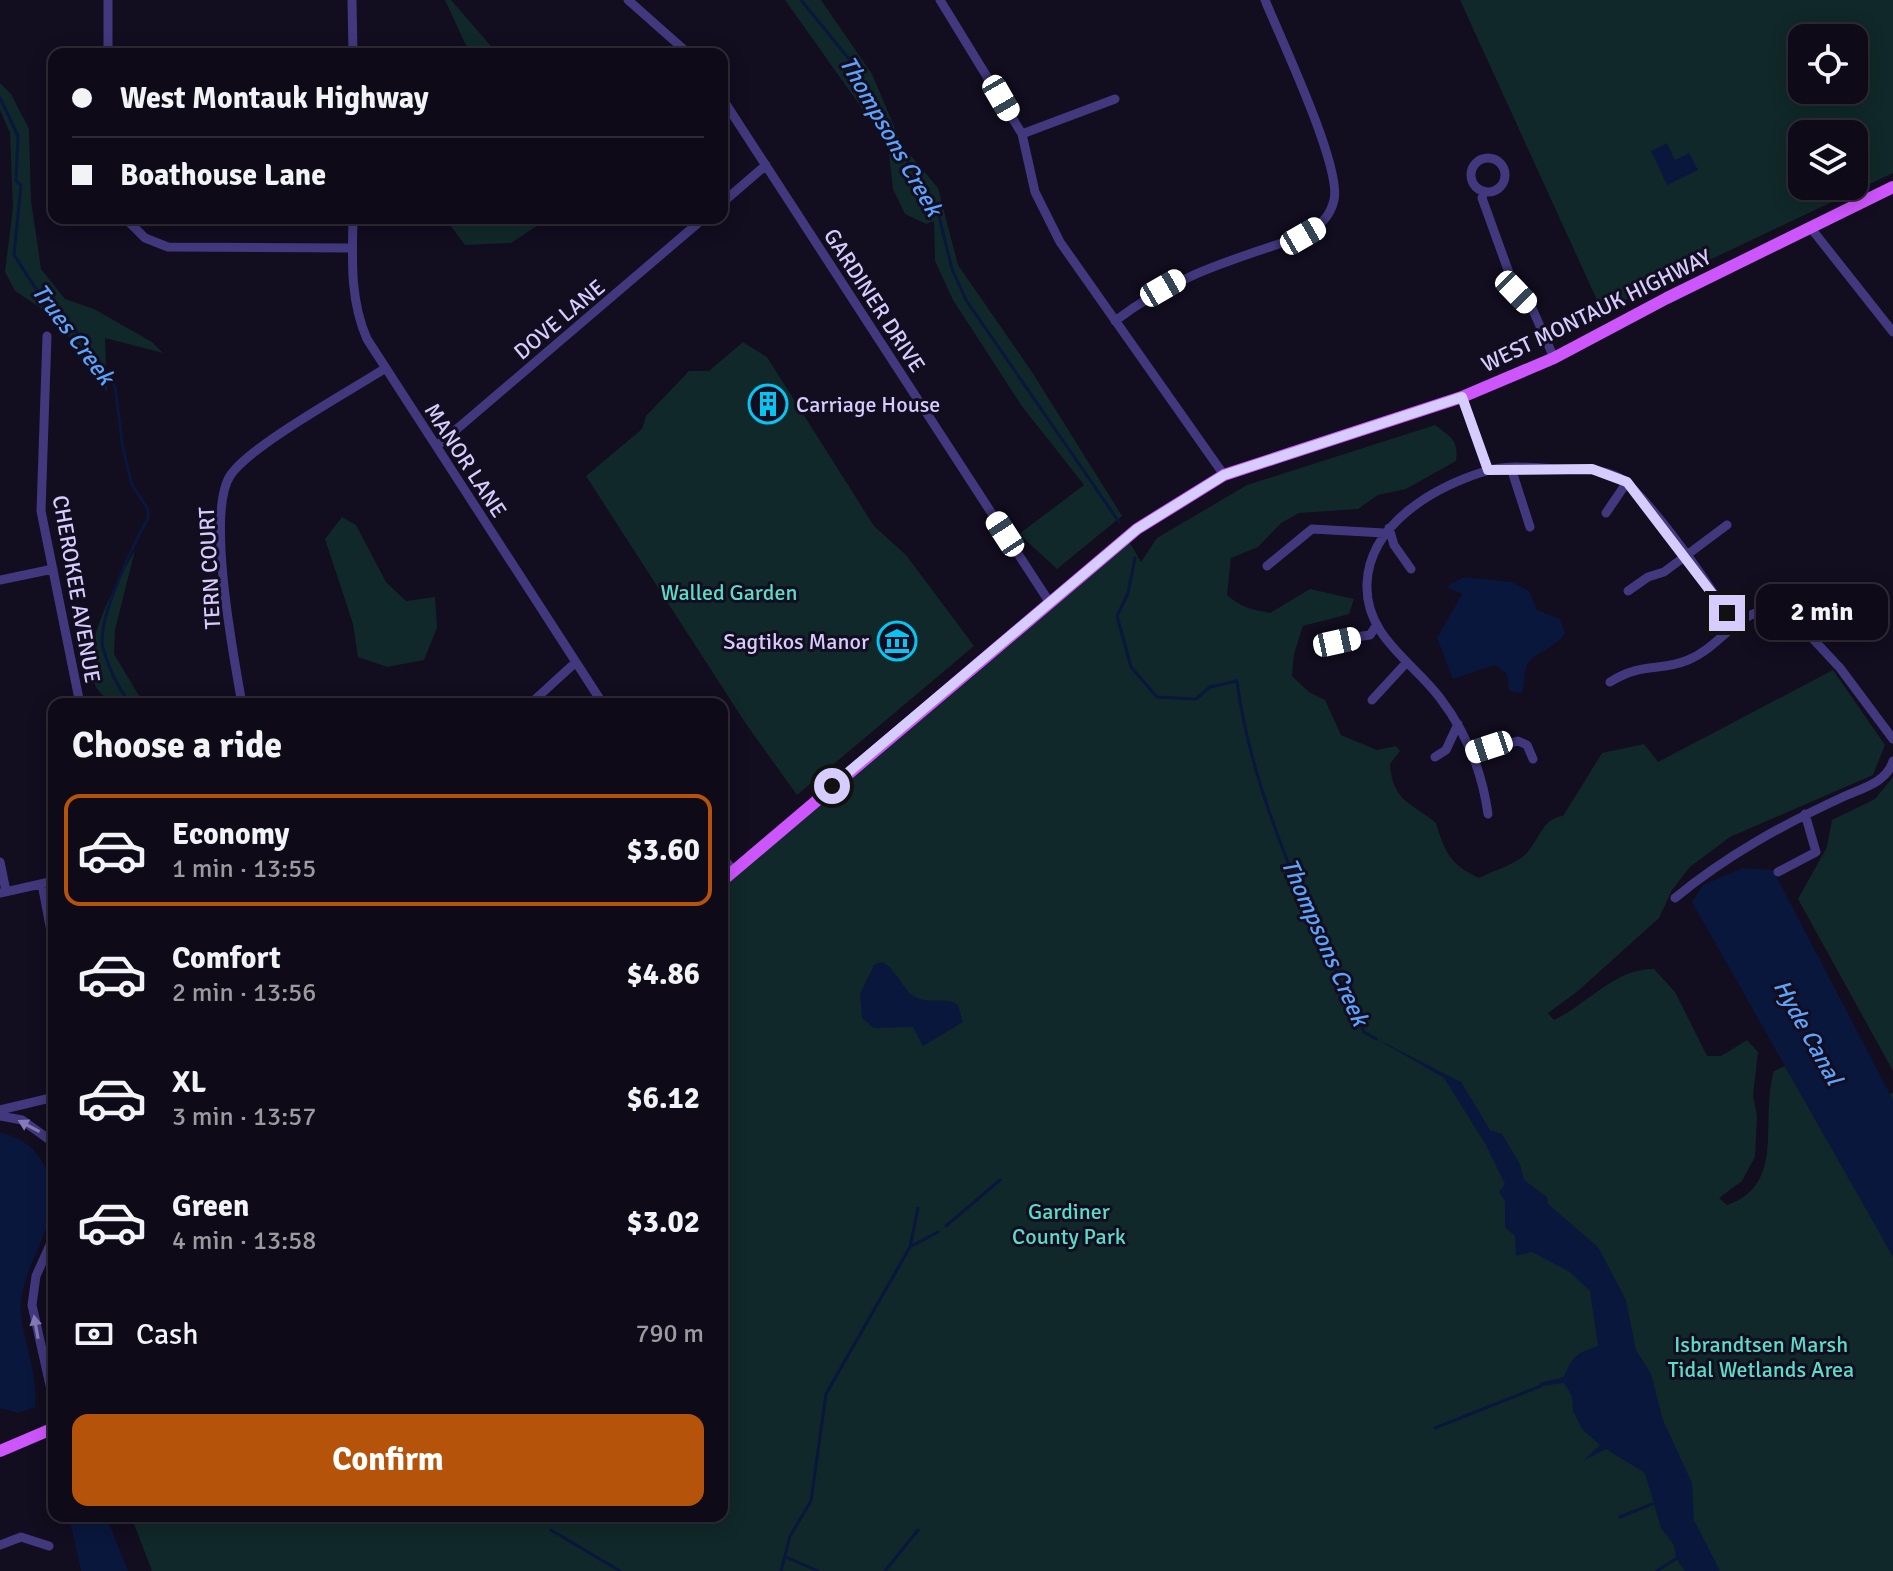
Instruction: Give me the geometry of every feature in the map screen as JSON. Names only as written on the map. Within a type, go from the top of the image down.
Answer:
[{"type":"main road","name":"WEST MONTAUK HIGHWAY","points":[[728,876],[1137,529],[1224,475],[1462,397],[1554,358],[1893,187]]},
{"type":"main road","points":[[0,1451],[48,1431]]},
{"type":"street","points":[[108,0],[108,48]]},
{"type":"street","points":[[352,0],[353,48]]},
{"type":"street","points":[[628,0],[682,48]]},
{"type":"street","points":[[940,0],[1022,134],[1035,192],[1044,215],[1224,475]]},
{"type":"street","points":[[1115,321],[1180,278],[1303,236],[1320,225],[1329,213],[1335,197],[1330,164],[1265,0]]},
{"type":"street","points":[[1022,134],[1115,99]]},
{"type":"street","name":"GARDINER DRIVE","points":[[728,107],[1050,603]]},
{"type":"street","points":[[728,198],[766,165]]},
{"type":"street","points":[[1484,191],[1482,198],[1516,292],[1532,308],[1554,358]]},
{"type":"street","points":[[131,224],[145,238],[168,247],[352,248]]},
{"type":"street","name":"MANOR LANE","points":[[353,224],[357,317],[384,369],[599,698]]},
{"type":"street","name":"DOVE LANE","points":[[437,446],[697,224]]},
{"type":"street","points":[[1810,227],[1893,332]]},
{"type":"street","name":"CHEROKEE AVENUE","points":[[47,336],[41,491],[79,698]]},
{"type":"street","name":"TERN COURT","points":[[241,698],[230,630],[221,512],[229,477],[261,448],[384,369]]},
{"type":"street","points":[[1462,397],[1488,470]]},
{"type":"street","points":[[1511,468],[1530,527]]},
{"type":"street","points":[[1488,814],[1484,789],[1472,753],[1458,724],[1439,696],[1376,626],[1367,585],[1372,555],[1386,531],[1426,499],[1488,470],[1511,468],[1592,469],[1627,482],[1727,613],[1731,625]]},
{"type":"street","points":[[1606,513],[1627,482]]},
{"type":"street","points":[[1628,591],[1648,577],[1664,572],[1684,554],[1727,525]]},
{"type":"street","points":[[1267,566],[1312,529],[1386,531]]},
{"type":"street","points":[[1386,531],[1411,569]]},
{"type":"street","points":[[0,580],[53,569]]},
{"type":"street","points":[[1610,682],[1643,666],[1687,661],[1701,653],[1731,625],[1775,608],[1795,616],[1893,739]]},
{"type":"street","points":[[1320,642],[1370,635],[1376,626]]},
{"type":"street","points":[[537,698],[576,662]]},
{"type":"street","points":[[1372,700],[1407,662]]},
{"type":"street","points":[[1435,757],[1446,750],[1458,724]]},
{"type":"street","points":[[1472,753],[1518,741],[1527,745],[1533,759]]},
{"type":"street","points":[[1675,898],[1720,863],[1805,814],[1877,781],[1893,761]]},
{"type":"street","points":[[1778,872],[1816,852],[1805,814]]},
{"type":"street","points":[[0,862],[3,892],[48,882]]},
{"type":"street","points":[[728,864],[734,871]]},
{"type":"street","points":[[42,884],[48,916]]},
{"type":"street","points":[[0,1113],[48,1099]]},
{"type":"street","points":[[0,1113],[22,1120],[48,1139]]},
{"type":"street","points":[[48,1249],[36,1276],[32,1305],[48,1376]]},
{"type":"street","points":[[0,1545],[21,1537],[49,1546]]},
{"type":"green space","points":[[445,0],[451,0],[493,48],[467,48]]},
{"type":"green space","points":[[785,0],[821,0],[872,74],[902,145],[938,188],[958,265],[1032,372],[1122,516],[1057,569],[1019,534],[1084,485],[1021,405],[953,300],[935,261],[934,221],[926,224],[905,214],[893,189],[888,145]]},
{"type":"green space","points":[[1460,0],[1893,0],[1893,173],[1868,185],[1868,120],[1788,120],[1788,200],[1836,200],[1602,311]]},
{"type":"green space","points":[[0,83],[11,94],[29,129],[31,200],[41,269],[65,299],[94,309],[152,342],[163,353],[105,338],[107,392],[78,347],[42,309],[15,291],[5,272],[13,207],[10,133],[0,110]]},
{"type":"green space","points":[[449,224],[540,224],[511,243],[465,245]]},
{"type":"green space","name":"Sagtikos Manor","points":[[743,342],[767,357],[874,526],[906,555],[974,646],[797,795],[746,724],[586,476],[642,429],[646,416],[689,371],[709,371]]},
{"type":"green space","name":"Gardiner County Park","points":[[1435,425],[1455,443],[1456,461],[1406,489],[1378,495],[1358,509],[1299,513],[1281,523],[1258,547],[1231,558],[1227,595],[1247,607],[1270,613],[1310,589],[1354,599],[1349,614],[1303,626],[1294,654],[1292,676],[1309,692],[1325,700],[1341,735],[1377,750],[1396,746],[1400,751],[1390,764],[1399,794],[1436,823],[1446,850],[1455,863],[1479,878],[1525,855],[1545,826],[1563,816],[1602,753],[1644,744],[1658,762],[1833,670],[1885,745],[1873,775],[1730,837],[1690,867],[1672,890],[1659,918],[1578,991],[1548,1013],[1554,1020],[1614,980],[1640,970],[1654,969],[1675,992],[1707,1056],[1721,1056],[1747,1040],[1758,1052],[1753,1096],[1757,1116],[1755,1157],[1742,1181],[1719,1198],[1727,1205],[1746,1196],[1758,1183],[1764,1167],[1774,1071],[1785,1066],[1828,1142],[1893,1092],[1893,1571],[152,1571],[133,1522],[728,1522],[728,876],[1126,536],[1141,562],[1157,538],[1247,485]]},
{"type":"green space","points":[[342,517],[356,525],[386,582],[406,601],[435,597],[437,628],[424,660],[387,667],[358,657],[353,624],[325,539]]},
{"type":"green space","points":[[135,550],[115,630],[114,654],[140,698],[109,698],[101,693],[92,676],[91,655],[96,632]]},
{"type":"green space","points":[[1893,777],[1893,1071],[1798,899],[1827,847],[1832,820],[1875,799]]},
{"type":"water","points":[[1667,143],[1675,160],[1689,153],[1698,170],[1667,185],[1651,151]]},
{"type":"water","points":[[1464,577],[1512,582],[1529,591],[1537,610],[1560,619],[1565,634],[1528,663],[1522,693],[1509,691],[1507,674],[1495,665],[1453,679],[1437,638],[1462,594],[1446,587]]},
{"type":"water","name":"Hyde Canal","points":[[1743,868],[1773,870],[1893,1100],[1893,1257],[1692,902],[1703,885]]},
{"type":"water","points":[[882,962],[914,996],[958,1005],[963,1022],[923,1046],[913,1027],[874,1028],[862,1018],[860,994],[874,965]]},
{"type":"water","name":"Thompsons Creek","points":[[1375,1038],[1461,1082],[1490,1130],[1502,1134],[1520,1164],[1524,1180],[1547,1197],[1548,1204],[1598,1247],[1626,1300],[1636,1350],[1651,1374],[1663,1420],[1692,1483],[1694,1520],[1720,1571],[1685,1571],[1676,1558],[1674,1545],[1661,1528],[1645,1473],[1606,1449],[1583,1461],[1600,1445],[1582,1429],[1573,1411],[1572,1396],[1564,1383],[1541,1386],[1539,1383],[1564,1377],[1576,1356],[1598,1346],[1590,1291],[1570,1272],[1532,1252],[1516,1256],[1515,1236],[1505,1227],[1505,1201],[1499,1192],[1505,1184],[1486,1145],[1444,1078]]},
{"type":"water","points":[[0,1132],[25,1143],[43,1163],[48,1174],[48,1222],[24,1285],[21,1303],[34,1379],[35,1407],[18,1413],[0,1408]]},
{"type":"water","points":[[70,1522],[108,1522],[128,1571],[81,1571]]},
{"type":"waterway","name":"Thompsons Creek","points":[[801,0],[849,59],[939,216],[952,269],[966,300],[1119,522]]},
{"type":"waterway","name":"Trues Creek","points":[[0,98],[18,136],[16,181],[21,185],[14,255],[36,289],[84,340],[115,387],[123,449],[132,485],[148,509],[148,518],[110,601],[102,635],[111,671],[126,698]]},
{"type":"waterway","name":"Thompsons Creek","points":[[1135,558],[1128,593],[1117,616],[1131,667],[1157,697],[1196,699],[1210,687],[1237,681],[1256,771],[1287,861],[1364,1032],[1376,1039]]},
{"type":"waterway","points":[[946,1226],[1000,1180]]},
{"type":"waterway","points":[[910,1247],[918,1208]]},
{"type":"waterway","points":[[781,1571],[790,1536],[811,1501],[826,1394],[910,1247],[938,1232]]},
{"type":"waterway","points":[[1435,1428],[1541,1386]]},
{"type":"waterway","points":[[1620,1517],[1657,1502]]},
{"type":"waterway","points":[[551,1530],[620,1571]]},
{"type":"waterway","points":[[885,1571],[918,1530]]},
{"type":"waterway","points":[[786,1557],[818,1571]]},
{"type":"waterway","points":[[1657,1571],[1677,1558]]},
{"type":"place","name":"Carriage House","points":[[768,404]]},
{"type":"place","name":"Sagtikos Manor","points":[[897,641]]},
{"type":"route","points":[[832,786],[1137,529],[1175,505],[1224,475],[1462,397],[1488,470],[1592,469],[1627,482],[1639,493],[1727,613]]},
{"type":"park label","name":"Walled Garden","points":[[729,592]]},
{"type":"park label","name":"Isbrandtsen Marsh Tidal Wetlands Area","points":[[1761,1356]]}]
